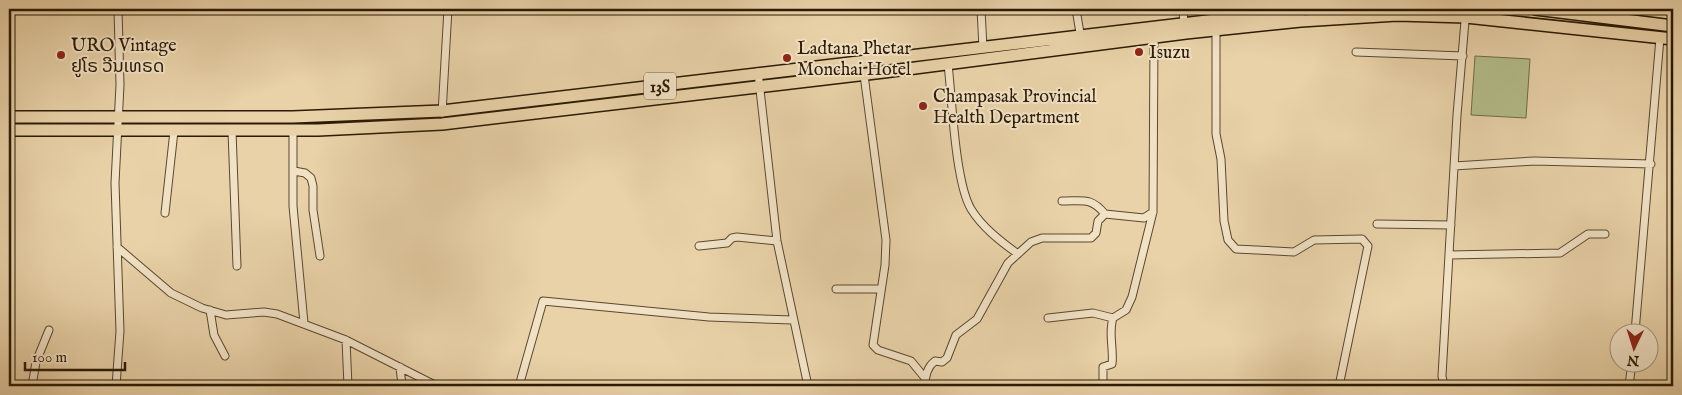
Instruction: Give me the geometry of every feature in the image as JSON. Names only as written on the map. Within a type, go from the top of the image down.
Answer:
[{"type":"highway","name":"13S","points":[[9,116],[318,116],[442,111],[1081,35],[1185,28],[1309,9]]},
{"type":"highway","points":[[1535,9],[1673,26]]},
{"type":"highway","name":"13S","points":[[9,130],[293,131],[442,124],[864,75],[1154,38],[1185,28],[1216,30],[1301,21],[1398,15],[1466,13],[1673,39]]},
{"type":"highway","points":[[318,116],[318,130]]},
{"type":"street","points":[[116,386],[120,331],[115,183],[119,116],[118,9]]},
{"type":"street","points":[[442,124],[448,9]]},
{"type":"street","points":[[980,9],[983,48]]},
{"type":"street","points":[[1076,9],[1083,47]]},
{"type":"street","points":[[1183,9],[1185,28]]},
{"type":"street","points":[[1444,386],[1442,376],[1454,166],[1466,13]]},
{"type":"street","points":[[1216,30],[1216,134],[1221,159],[1221,192],[1228,240],[1236,250],[1294,252],[1314,240],[1333,238],[1362,239],[1368,246],[1339,386]]},
{"type":"street","points":[[1106,386],[1102,370],[1103,367],[1112,364],[1110,330],[1113,318],[1126,310],[1132,297],[1153,212],[1154,38]]},
{"type":"street","points":[[1636,322],[1651,164],[1660,38]]},
{"type":"street","points":[[1356,52],[1463,56]]},
{"type":"street","points":[[948,64],[960,168],[970,208],[996,238],[1018,254]]},
{"type":"street","points":[[758,72],[777,241],[792,320],[808,386]]},
{"type":"street","points":[[864,75],[886,240],[872,345],[878,350],[912,361],[925,382]]},
{"type":"street","points":[[165,213],[174,130]]},
{"type":"street","points":[[232,131],[237,266]]},
{"type":"street","points":[[293,131],[293,206],[304,323]]},
{"type":"street","points":[[1454,166],[1534,161],[1651,164]]},
{"type":"street","points":[[294,171],[305,173],[311,178],[314,186],[313,210],[320,256]]},
{"type":"street","points":[[1062,201],[1091,201],[1096,203],[1105,214],[1144,218],[1153,212]]},
{"type":"street","points":[[925,382],[930,365],[935,361],[942,362],[947,358],[956,335],[977,319],[1008,263],[1031,242],[1042,238],[1091,238],[1096,233],[1098,221],[1105,214]]},
{"type":"street","points":[[1377,224],[1451,225]]},
{"type":"street","points":[[1449,254],[1560,253],[1588,234],[1605,234]]},
{"type":"street","points":[[699,246],[727,243],[732,238],[737,237],[777,241]]},
{"type":"street","points":[[117,247],[171,293],[210,310],[226,315],[264,312],[277,314],[304,323],[346,340],[437,386]]},
{"type":"street","points":[[836,289],[880,289]]},
{"type":"street","points":[[520,386],[543,301],[709,317],[792,320]]},
{"type":"street","points":[[9,303],[10,318]]},
{"type":"street","points":[[210,310],[214,335],[224,356]]},
{"type":"street","points":[[1048,318],[1093,313],[1113,318]]},
{"type":"street","points":[[32,386],[36,362],[49,330]]},
{"type":"street","points":[[346,340],[348,386]]},
{"type":"street","points":[[400,367],[402,386]]},
{"type":"street","points":[[1629,386],[1631,372]]},
{"type":"green space","points":[[1475,56],[1530,59],[1526,118],[1471,115]]},
{"type":"place","name":"Isuzu","points":[[1139,52]]},
{"type":"place","name":"URO Vintage ຢູໂຣ ວີນເທຣດ","points":[[61,55]]},
{"type":"place","name":"Ladtana Phetar Monchai Hotel","points":[[787,58]]},
{"type":"place","name":"Champasak Provincial Health Department","points":[[923,106]]}]
